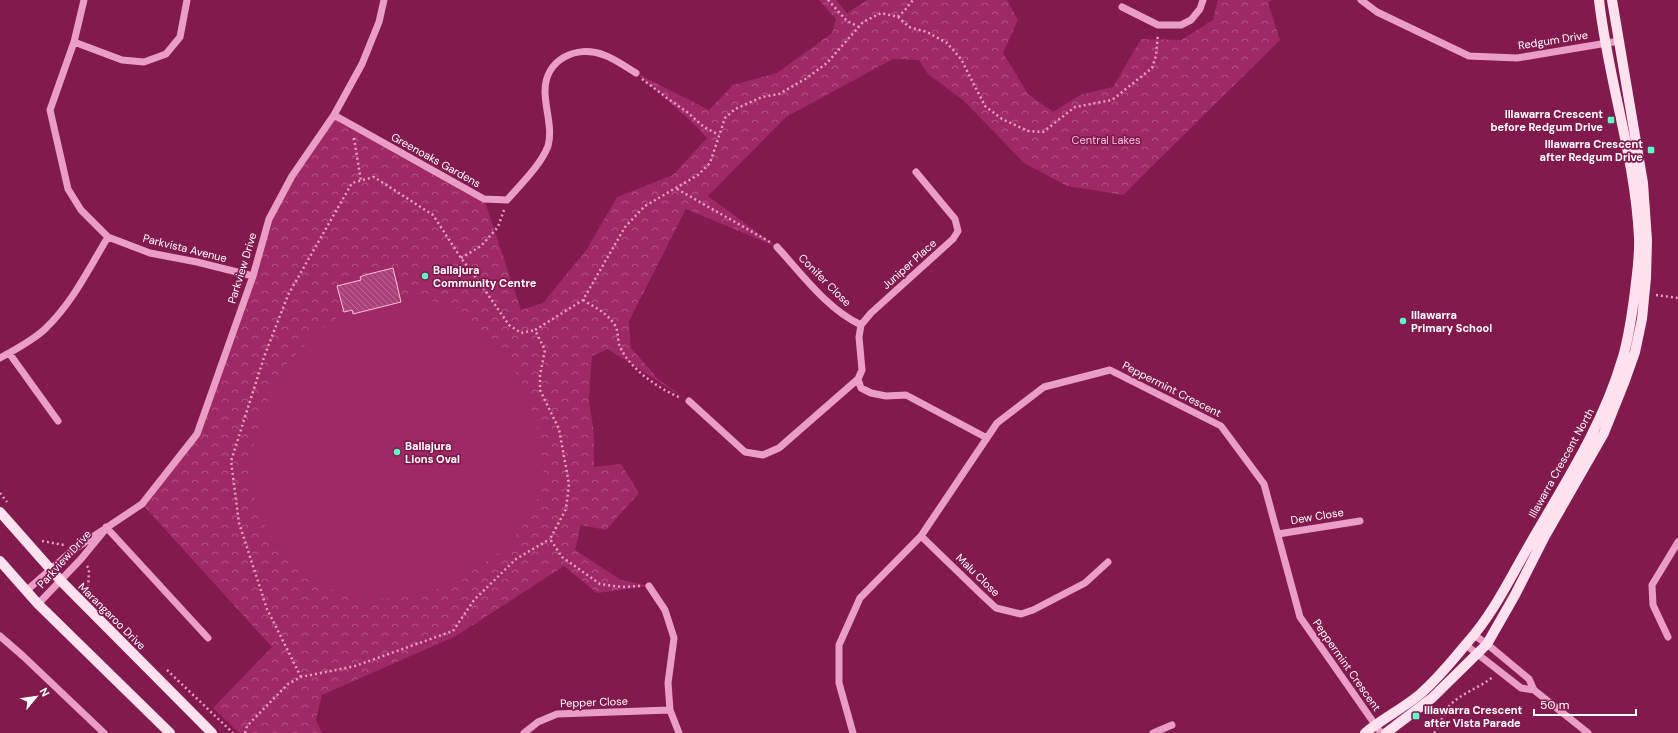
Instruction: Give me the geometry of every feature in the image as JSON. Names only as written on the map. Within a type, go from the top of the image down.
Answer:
[{"type":"main road","name":"Illawarra Crescent North","points":[[1365,733],[1378,729],[1420,694],[1474,635],[1507,585],[1593,433],[1614,385],[1628,338],[1638,265],[1639,239],[1634,178],[1598,0]]},
{"type":"main road","name":"Illawarra Crescent North","points":[[1386,733],[1432,698],[1487,644],[1515,595],[1545,536],[1604,433],[1635,352],[1642,319],[1646,278],[1647,240],[1643,183],[1612,0]]},
{"type":"main road","name":"Marangaroo Drive","points":[[0,512],[61,581],[212,733]]},
{"type":"main road","points":[[0,561],[38,604],[170,733]]},
{"type":"street","name":"Parkvista Avenue","points":[[84,0],[74,42],[50,110],[68,189],[81,210],[108,236],[150,253],[197,262],[253,276]]},
{"type":"street","points":[[74,42],[122,60],[144,62],[166,54],[180,37],[187,0]]},
{"type":"street","name":"Parkview Drive","points":[[26,591],[73,550],[142,504],[198,434],[253,276],[269,219],[292,176],[334,114],[362,64],[379,22],[384,0]]},
{"type":"street","points":[[1122,7],[1158,25],[1181,25],[1191,20],[1200,9],[1203,0]]},
{"type":"street","name":"Redgum Drive","points":[[1361,0],[1377,12],[1469,56],[1517,58],[1619,41]]},
{"type":"street","points":[[507,200],[541,160],[548,145],[549,126],[545,90],[549,73],[556,63],[564,56],[573,53],[586,52],[604,54],[636,73]]},
{"type":"street","name":"Greenoaks Gardens","points":[[334,114],[352,126],[484,199],[507,200]]},
{"type":"street","name":"Juniper Place","points":[[861,325],[871,313],[953,239],[958,231],[955,219],[916,172]]},
{"type":"street","points":[[0,358],[46,328],[71,299],[108,236]]},
{"type":"street","name":"Conifer Close","points":[[777,247],[824,297],[846,316],[861,325]]},
{"type":"street","points":[[688,401],[745,452],[763,455],[779,448],[858,380],[862,370],[859,337],[861,325]]},
{"type":"street","points":[[9,353],[58,421]]},
{"type":"street","name":"Peppermint Crescent","points":[[853,733],[839,683],[839,646],[860,598],[921,536],[997,423],[1044,387],[1110,370],[1221,426],[1264,484],[1300,617],[1378,729]]},
{"type":"street","points":[[858,380],[861,388],[871,393],[886,396],[906,395],[987,438]]},
{"type":"street","name":"Dew Close","points":[[1278,534],[1360,520]]},
{"type":"street","points":[[106,527],[208,638]]},
{"type":"street","name":"Parkview Drive","points":[[38,604],[82,559],[106,527]]},
{"type":"street","name":"Malu Close","points":[[921,536],[996,608],[1021,614],[1033,610],[1085,583],[1108,562]]},
{"type":"street","points":[[1668,637],[1654,606],[1652,585],[1678,542]]},
{"type":"street","points":[[649,586],[665,610],[674,638],[668,683],[670,710],[679,733]]},
{"type":"street","points":[[1474,635],[1529,679],[1534,690],[1588,733]]},
{"type":"street","points":[[0,636],[104,733]]},
{"type":"street","points":[[1466,645],[1521,688],[1534,690]]},
{"type":"street","name":"Pepper Close","points":[[524,733],[538,722],[556,714],[670,710]]},
{"type":"street","points":[[1152,733],[1172,725]]},
{"type":"path","points":[[828,0],[846,21],[859,27]]},
{"type":"path","points":[[898,17],[913,0]]},
{"type":"path","points":[[301,677],[264,602],[240,524],[231,462],[264,357],[288,295],[352,183],[374,177],[434,215],[461,258],[478,279],[509,325],[521,333],[535,330],[583,300],[625,227],[645,206],[677,189],[698,175],[710,163],[725,118],[735,109],[762,97],[779,94],[807,78],[827,63],[863,22],[881,13],[898,17],[909,27],[927,32],[947,43],[961,59],[985,106],[1002,119],[1028,131],[1043,132],[1075,107],[1112,100],[1152,68],[1156,56],[1158,25]]},
{"type":"path","points":[[636,73],[667,98],[679,105],[704,127],[719,135]]},
{"type":"path","points":[[352,126],[362,180]]},
{"type":"path","points":[[677,189],[777,247]]},
{"type":"path","points":[[461,258],[481,246],[498,227],[507,200]]},
{"type":"path","points":[[1653,294],[1678,298]]},
{"type":"path","points":[[583,300],[607,314],[616,325],[620,346],[626,358],[651,382],[668,393],[688,401]]},
{"type":"path","points":[[245,733],[247,726],[288,684],[301,677],[355,666],[453,631],[474,600],[516,559],[550,539],[566,509],[569,484],[560,429],[540,390],[540,375],[545,350],[535,330]]},
{"type":"path","points":[[0,493],[10,506]]},
{"type":"path","points":[[38,538],[43,542],[63,544],[73,550]]},
{"type":"path","points":[[550,539],[562,557],[600,584],[621,587],[649,586]]},
{"type":"path","points":[[82,559],[89,569],[88,593],[93,597]]},
{"type":"path","points":[[162,665],[233,733]]},
{"type":"path","points":[[1434,733],[1450,706],[1460,697],[1485,684],[1498,670]]},
{"type":"green space","name":"Central Lakes","points":[[819,0],[836,0],[847,13],[867,0],[1007,0],[1018,20],[1003,53],[1028,94],[1053,112],[1080,95],[1113,87],[1141,39],[1181,40],[1213,20],[1218,0],[1272,0],[1268,3],[1280,40],[1123,195],[1067,186],[1024,163],[964,101],[928,74],[919,60],[893,59],[786,117],[708,196],[777,247],[686,209],[629,321],[631,348],[659,380],[689,401],[608,349],[592,356],[589,399],[594,434],[594,467],[621,464],[639,493],[606,530],[581,525],[575,550],[621,580],[649,586],[597,593],[564,566],[456,636],[322,695],[316,720],[322,733],[239,733],[213,708],[272,647],[142,504],[197,434],[269,219],[334,115],[484,199],[521,310],[543,303],[587,249],[617,197],[673,175],[707,138],[693,123],[636,73],[709,110],[733,85],[777,73],[832,33],[836,19]]},
{"type":"green space","name":"Ballajura Lions Oval","points":[[415,296],[447,305],[482,331],[509,360],[526,391],[539,433],[544,469],[538,497],[530,516],[508,546],[457,582],[427,592],[400,598],[354,600],[303,575],[281,552],[262,520],[253,492],[250,467],[255,437],[270,395],[287,364],[316,333],[345,312],[388,297]]},
{"type":"building","points":[[393,268],[401,302],[353,314],[352,310],[344,312],[337,286],[361,280],[360,277],[365,275]]},
{"type":"place","name":"Illawarra Crescent before Redgum Drive","points":[[1611,120]]},
{"type":"place","name":"Illawarra Crescent after Redgum Drive","points":[[1651,150]]},
{"type":"place","name":"Ballajura Community Centre","points":[[425,276]]},
{"type":"place","name":"Illawarra Primary School","points":[[1403,321]]},
{"type":"place","name":"Ballajura Lions Oval","points":[[397,452]]},
{"type":"place","name":"Illawarra Crescent after Vista Parade","points":[[1416,716]]}]
